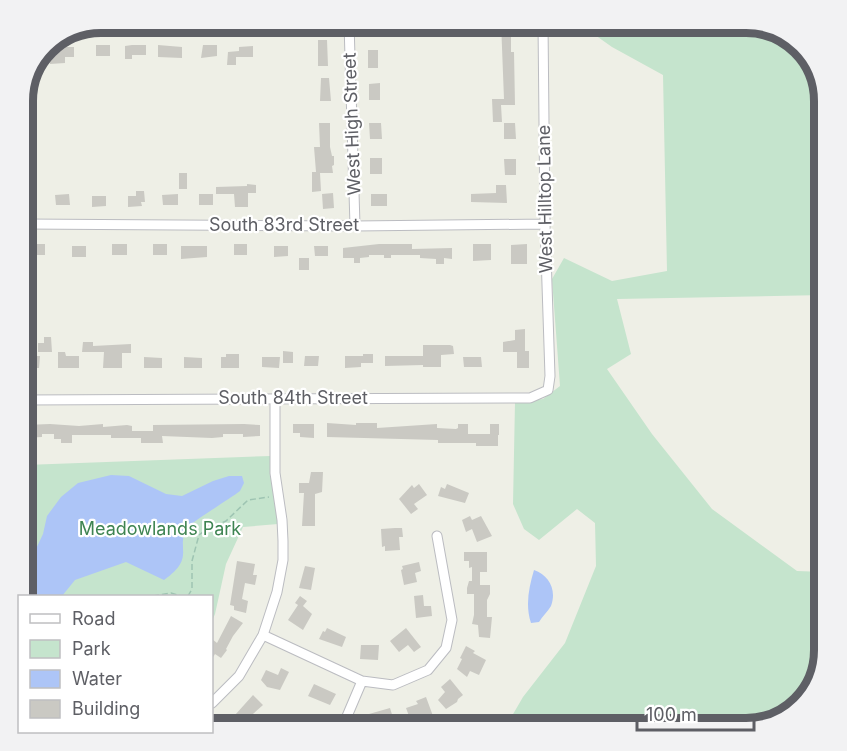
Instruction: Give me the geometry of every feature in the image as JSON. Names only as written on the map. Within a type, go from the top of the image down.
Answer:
[{"type":"street","name":"West High Street","points":[[349,33],[355,226]]},
{"type":"street","name":"West Hilltop Lane","points":[[543,33],[549,376]]},
{"type":"street","name":"South 83rd Street","points":[[33,224],[355,226],[545,224]]},
{"type":"street","name":"South 84th Street","points":[[33,400],[530,398],[548,390],[549,376]]},
{"type":"street","points":[[213,702],[239,676],[263,635],[277,592],[283,560],[282,520],[275,472],[275,398]]},
{"type":"street","points":[[263,635],[362,681],[393,685],[428,670],[446,648],[452,620],[437,536]]},
{"type":"street","points":[[347,718],[362,681]]},
{"type":"path","points":[[189,595],[192,589],[192,561],[199,535],[226,521],[248,500],[279,495]]},
{"type":"green space","points":[[592,33],[759,34],[772,38],[794,53],[809,75],[813,88],[814,295],[617,299],[631,354],[607,369],[652,434],[712,509],[797,571],[814,572],[814,650],[809,676],[794,698],[772,713],[759,717],[511,718],[523,697],[565,643],[596,566],[595,523],[577,509],[539,540],[524,529],[513,504],[515,402],[543,399],[560,386],[552,279],[564,258],[612,281],[667,271],[663,75],[612,47]]},
{"type":"green space","name":"Meadowlands Park","points":[[271,456],[278,524],[243,527],[226,564],[213,619],[213,595],[33,595],[33,465]]},
{"type":"water","points":[[111,475],[129,476],[166,494],[182,496],[229,476],[242,476],[244,483],[240,491],[188,527],[184,534],[180,565],[164,580],[126,562],[75,580],[63,595],[33,595],[35,551],[43,534],[47,516],[61,497],[78,483]]},
{"type":"water","points":[[534,570],[548,579],[553,600],[539,622],[531,623],[528,603]]},
{"type":"building","points":[[501,33],[511,33],[511,52],[514,52],[515,105],[501,105],[502,122],[493,122],[492,99],[504,99]]},
{"type":"building","points":[[318,40],[327,40],[328,66],[318,66]]},
{"type":"building","points":[[96,45],[110,45],[110,56],[96,56]]},
{"type":"building","points":[[146,45],[146,55],[132,55],[132,59],[125,59],[125,46]]},
{"type":"building","points":[[158,45],[182,47],[182,58],[158,57]]},
{"type":"building","points":[[203,45],[217,45],[217,56],[201,58]]},
{"type":"building","points":[[253,46],[253,57],[236,57],[236,65],[227,65],[228,52],[239,51],[239,47]]},
{"type":"building","points":[[60,47],[74,47],[74,57],[65,57],[65,63],[50,64],[50,57]]},
{"type":"building","points":[[368,50],[378,50],[378,68],[368,68]]},
{"type":"building","points":[[321,78],[329,78],[331,101],[320,101]]},
{"type":"building","points":[[380,83],[380,100],[369,100],[369,84]]},
{"type":"building","points":[[319,123],[330,123],[330,147],[332,156],[334,156],[334,165],[332,166],[333,173],[320,173],[321,191],[312,192],[312,172],[316,172],[314,147],[320,147]]},
{"type":"building","points":[[369,123],[381,123],[382,139],[370,139]]},
{"type":"building","points":[[504,123],[515,123],[516,139],[504,139]]},
{"type":"building","points":[[370,158],[382,158],[382,174],[370,174]]},
{"type":"building","points":[[504,159],[516,159],[516,175],[505,175]]},
{"type":"building","points":[[179,173],[187,173],[187,189],[179,189]]},
{"type":"building","points":[[247,184],[256,185],[256,193],[248,193],[248,207],[235,207],[234,194],[216,194],[216,187],[247,186]]},
{"type":"building","points":[[496,185],[506,185],[507,203],[471,202],[471,194],[496,193]]},
{"type":"building","points":[[136,191],[144,191],[145,202],[141,202],[142,206],[128,207],[128,196],[136,196]]},
{"type":"building","points":[[333,193],[334,208],[323,209],[322,194]]},
{"type":"building","points":[[69,194],[70,205],[56,205],[55,195]]},
{"type":"building","points":[[178,194],[178,205],[163,205],[162,195]]},
{"type":"building","points":[[199,194],[213,194],[213,205],[199,205]]},
{"type":"building","points":[[371,194],[387,194],[387,206],[371,206]]},
{"type":"building","points":[[92,196],[106,196],[106,206],[92,207]]},
{"type":"building","points":[[33,244],[45,244],[45,255],[33,255]]},
{"type":"building","points":[[112,244],[127,244],[127,255],[112,255]]},
{"type":"building","points":[[153,244],[167,244],[167,255],[153,255]]},
{"type":"building","points":[[234,244],[247,244],[247,255],[234,255]]},
{"type":"building","points":[[379,244],[412,244],[412,249],[452,248],[452,259],[444,258],[444,264],[436,264],[436,259],[420,258],[420,255],[391,255],[391,258],[384,258],[384,255],[369,255],[369,257],[360,258],[360,263],[354,263],[354,258],[343,258],[343,248]]},
{"type":"building","points":[[473,244],[491,244],[491,260],[473,261]]},
{"type":"building","points":[[527,244],[527,264],[511,264],[511,245]]},
{"type":"building","points":[[72,246],[86,246],[86,257],[72,257]]},
{"type":"building","points":[[181,246],[207,246],[207,257],[181,259]]},
{"type":"building","points":[[274,246],[288,246],[288,256],[274,257]]},
{"type":"building","points":[[314,246],[328,246],[328,256],[315,256]]},
{"type":"building","points":[[299,258],[309,258],[309,270],[299,270]]},
{"type":"building","points":[[525,329],[525,351],[529,351],[529,368],[517,368],[517,352],[503,352],[503,342],[515,340],[515,330]]},
{"type":"building","points":[[44,337],[51,337],[52,352],[38,352],[38,343],[44,343]]},
{"type":"building","points":[[83,342],[93,342],[93,346],[131,344],[131,353],[122,353],[122,368],[103,368],[104,352],[82,352]]},
{"type":"building","points":[[423,345],[450,345],[453,346],[454,354],[441,355],[441,367],[385,366],[385,356],[423,356]]},
{"type":"building","points":[[283,351],[293,352],[293,363],[283,363]]},
{"type":"building","points":[[58,352],[65,352],[66,356],[79,356],[79,368],[58,368]]},
{"type":"building","points":[[226,354],[239,354],[239,368],[221,368],[221,357],[226,357]]},
{"type":"building","points":[[363,354],[373,354],[373,363],[361,363],[361,367],[345,368],[345,356],[363,356]]},
{"type":"building","points":[[33,356],[40,356],[39,368],[33,368]]},
{"type":"building","points":[[305,356],[319,356],[318,366],[304,366]]},
{"type":"building","points":[[144,357],[162,358],[162,368],[144,368]]},
{"type":"building","points":[[184,357],[202,358],[202,368],[184,368]]},
{"type":"building","points":[[262,357],[280,357],[279,368],[262,367]]},
{"type":"building","points":[[463,357],[481,357],[482,367],[464,367]]},
{"type":"building","points":[[327,423],[356,425],[356,423],[377,423],[377,428],[437,424],[437,428],[456,429],[458,424],[468,424],[468,434],[490,434],[490,424],[499,424],[498,446],[476,446],[476,443],[438,443],[438,440],[327,437]]},
{"type":"building","points":[[103,424],[103,427],[127,425],[132,426],[132,431],[153,431],[153,425],[244,424],[260,425],[260,436],[243,437],[243,434],[223,434],[223,437],[212,438],[162,436],[163,443],[141,443],[141,438],[72,435],[72,443],[61,443],[61,439],[54,439],[54,434],[42,434],[42,437],[33,437],[33,425]]},
{"type":"building","points":[[293,424],[314,424],[314,438],[300,437],[300,433],[293,433]]},
{"type":"building","points":[[311,472],[323,472],[322,492],[315,494],[315,526],[302,526],[304,493],[299,493],[299,483],[309,483]]},
{"type":"building","points":[[419,484],[427,495],[414,504],[418,509],[411,514],[399,499],[412,485],[414,488]]},
{"type":"building","points":[[447,484],[469,493],[465,503],[438,496],[441,487],[445,489]]},
{"type":"building","points":[[470,516],[472,520],[481,516],[492,536],[477,542],[472,529],[466,532],[462,520]]},
{"type":"building","points":[[402,528],[403,537],[399,537],[400,550],[385,551],[385,546],[382,547],[381,529]]},
{"type":"building","points":[[464,552],[487,552],[487,572],[480,572],[480,585],[490,585],[487,617],[492,617],[490,638],[479,637],[478,625],[472,624],[474,594],[467,594],[467,588],[469,581],[472,581],[472,567],[469,568],[469,561],[464,561]]},
{"type":"building","points":[[237,561],[255,564],[253,575],[257,575],[255,585],[245,583],[242,599],[248,601],[246,613],[234,610],[234,606],[230,605]]},
{"type":"building","points":[[419,562],[421,571],[415,573],[417,582],[404,585],[402,566]]},
{"type":"building","points":[[305,566],[315,568],[311,590],[299,588]]},
{"type":"building","points":[[423,595],[424,606],[431,606],[432,616],[416,618],[414,596]]},
{"type":"building","points":[[300,596],[307,601],[303,606],[312,614],[303,630],[288,620],[298,605],[295,603]]},
{"type":"building","points":[[231,616],[243,623],[221,658],[215,654],[213,657],[213,640],[217,643]]},
{"type":"building","points":[[327,628],[346,637],[342,647],[319,639]]},
{"type":"building","points":[[406,628],[421,647],[414,652],[408,645],[399,652],[390,641]]},
{"type":"building","points":[[361,645],[379,645],[378,660],[360,659]]},
{"type":"building","points":[[466,646],[486,660],[479,675],[470,671],[467,677],[457,669]]},
{"type":"building","points":[[281,668],[289,672],[280,690],[267,687],[261,680],[266,670],[278,675]]},
{"type":"building","points":[[450,679],[463,695],[446,709],[438,700],[445,692],[441,687]]},
{"type":"building","points":[[314,684],[336,694],[330,705],[308,696]]},
{"type":"building","points":[[253,695],[263,705],[249,718],[238,718],[235,715]]},
{"type":"building","points":[[426,697],[433,716],[410,718],[406,708],[418,704],[416,701]]},
{"type":"building","points":[[390,708],[393,718],[371,718],[369,714]]}]
